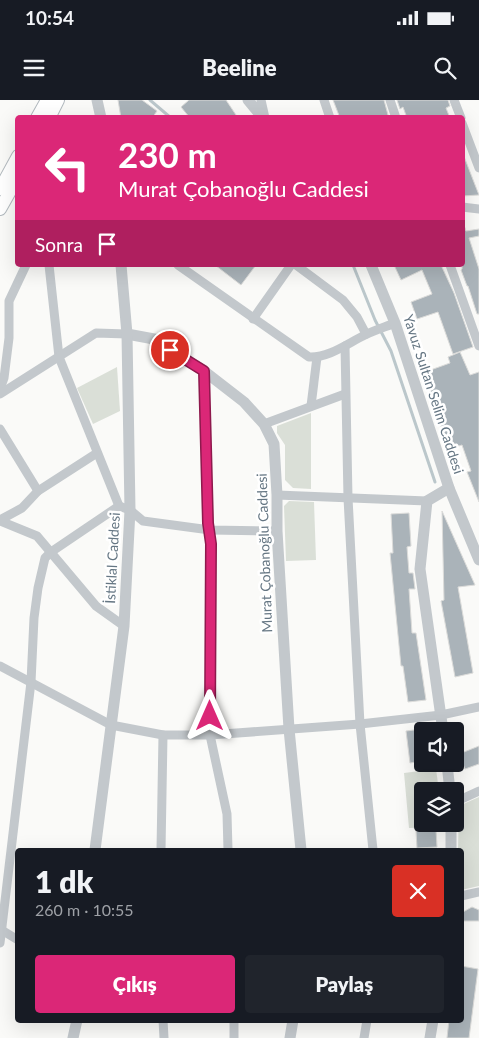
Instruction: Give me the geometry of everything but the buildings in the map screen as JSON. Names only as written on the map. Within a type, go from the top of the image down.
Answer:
[{"type":"main road","points":[[39,115],[47,100]]},
{"type":"main road","points":[[50,115],[58,100]]},
{"type":"main road","points":[[0,190],[15,162]]},
{"type":"main road","points":[[0,209],[15,182]]},
{"type":"street","points":[[98,100],[100,115]]},
{"type":"street","points":[[248,100],[261,115]]},
{"type":"street","points":[[261,100],[264,115]]},
{"type":"street","points":[[324,100],[329,115]]},
{"type":"street","points":[[390,100],[395,115]]},
{"type":"street","points":[[454,100],[460,115]]},
{"type":"street","points":[[465,131],[479,168]]},
{"type":"street","points":[[465,207],[479,209]]},
{"type":"street","points":[[0,389],[4,378],[9,338],[9,301],[25,267]]},
{"type":"street","points":[[49,267],[60,357],[97,453],[124,508],[142,521],[210,530],[277,531]]},
{"type":"street","name":"İstiklal Caddesi","points":[[95,848],[124,626],[127,334],[121,267]]},
{"type":"street","points":[[181,267],[309,357],[317,357],[391,325]]},
{"type":"street","points":[[253,319],[290,267]]},
{"type":"street","points":[[299,267],[343,300],[370,333]]},
{"type":"street","name":"Yavuz Sultan Selim Caddesi","points":[[372,267],[449,488],[479,560]]},
{"type":"street","points":[[451,267],[479,346]]},
{"type":"street","points":[[0,394],[96,334],[127,334]]},
{"type":"street","name":"Murat Çobanoğlu Caddesi","points":[[127,334],[154,339],[204,371],[244,402],[264,424],[274,444],[277,531],[289,729],[301,848]]},
{"type":"street","points":[[345,346],[348,498],[360,724],[372,848]]},
{"type":"street","points":[[311,406],[317,357]]},
{"type":"street","points":[[204,371],[208,523],[210,530],[210,735],[227,814],[228,848]]},
{"type":"street","points":[[264,424],[345,394]]},
{"type":"street","points":[[0,429],[38,491]]},
{"type":"street","points":[[0,520],[22,508],[38,491],[97,453]]},
{"type":"street","points":[[277,495],[427,501],[449,488]]},
{"type":"street","points":[[427,501],[420,569],[442,722]]},
{"type":"street","points":[[0,943],[31,682],[34,618],[45,558],[51,552],[124,508]]},
{"type":"street","points":[[0,520],[37,536],[96,606],[124,626]]},
{"type":"street","points":[[0,666],[111,725],[163,735],[210,735],[360,724],[441,715],[479,707]]},
{"type":"street","points":[[161,848],[163,735]]},
{"type":"street","points":[[464,798],[479,791]]},
{"type":"street","points":[[451,832],[451,848]]},
{"type":"street","points":[[464,895],[478,893]]},
{"type":"street","points":[[1,930],[15,938]]},
{"type":"street","points":[[73,1038],[76,1023]]},
{"type":"street","points":[[163,1023],[164,1038]]},
{"type":"street","points":[[234,1023],[234,1038]]},
{"type":"street","points":[[290,1038],[292,1023]]},
{"type":"street","points":[[364,1038],[366,1023]]},
{"type":"street","points":[[430,1038],[432,1023]]},
{"type":"shaded area","points":[[117,367],[120,411],[93,424],[77,388]]},
{"type":"shaded area","points":[[311,413],[311,489],[293,488],[285,480],[285,445],[277,433],[277,426]]},
{"type":"shaded area","points":[[289,501],[314,502],[316,560],[286,561],[284,506]]},
{"type":"shaded area","points":[[436,772],[438,782],[414,782],[414,828],[409,828],[404,773]]},
{"type":"shaded area","points":[[479,797],[479,886],[464,889],[464,848],[458,848],[458,832],[464,832],[464,804]]},
{"type":"waterway","points":[[150,100],[168,115]]},
{"type":"waterway","points":[[354,267],[375,320],[391,351],[435,482]]},
{"type":"route","points":[[170,350],[204,371],[208,523],[211,544],[210,716]]}]
